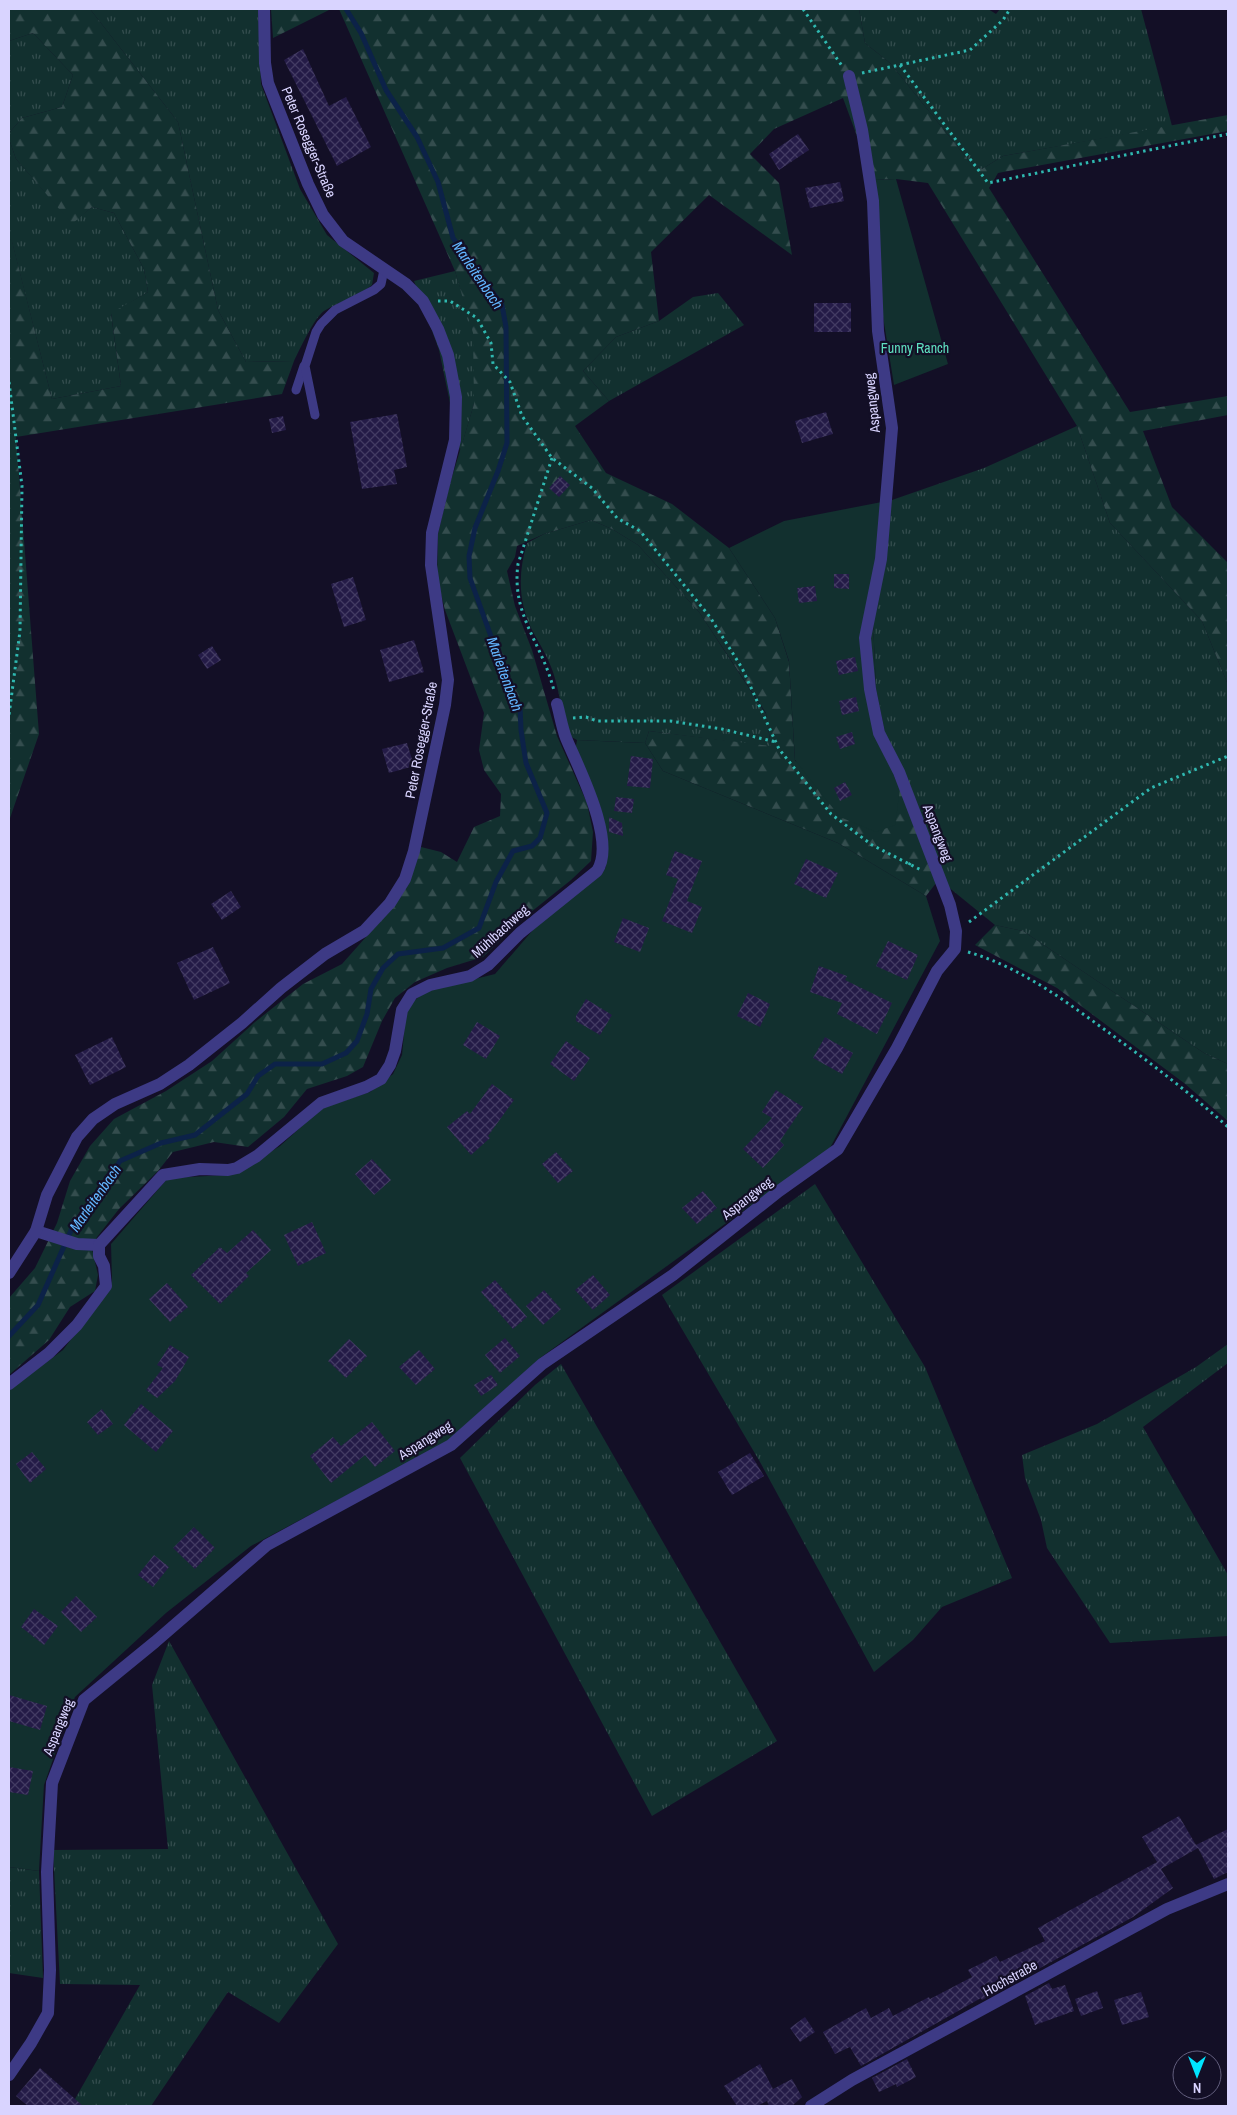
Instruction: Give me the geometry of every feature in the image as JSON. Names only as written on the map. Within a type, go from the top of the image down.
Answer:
[{"type":"street","name":"Peter Rosegger-Straße","points":[[9,1273],[36,1231],[47,1195],[78,1137],[93,1119],[116,1104],[160,1084],[189,1065],[325,954],[364,931],[390,903],[405,879],[414,851],[445,706],[448,680],[431,565],[432,533],[455,440],[456,397],[448,355],[438,329],[423,301],[406,284],[343,242],[323,215],[308,184],[268,83],[265,63],[264,9]]},
{"type":"street","name":"Aspangweg","points":[[9,2076],[48,2013],[50,1970],[47,1872],[52,1783],[84,1700],[155,1642],[267,1545],[451,1445],[542,1364],[673,1275],[779,1191],[838,1149],[897,1048],[937,971],[955,949],[956,932],[950,905],[899,772],[879,733],[870,689],[866,638],[881,559],[892,428],[878,331],[872,201],[862,130],[849,76]]},
{"type":"street","name":"Mühlbachweg","points":[[99,1245],[163,1175],[237,1168],[257,1156],[321,1103],[366,1087],[381,1079],[390,1065],[395,1051],[402,1010],[412,994],[430,985],[470,976],[488,964],[520,933],[597,871],[602,861],[602,852],[597,812],[561,723],[557,704]]},
{"type":"street","points":[[9,1384],[49,1353],[78,1325],[106,1286],[104,1266],[99,1256],[99,1245],[77,1244],[36,1231]]},
{"type":"street","name":"Hochstraße","points":[[811,2106],[852,2080],[1168,1909],[1228,1884]]},
{"type":"lane","points":[[296,390],[308,353],[321,324],[335,310],[374,290],[381,284],[384,270]]},
{"type":"lane","points":[[304,366],[316,415]]},
{"type":"path","points":[[803,9],[849,76],[970,50],[1003,20],[1010,9]]},
{"type":"path","points":[[900,65],[988,183],[1228,134]]},
{"type":"path","points":[[423,301],[450,302],[477,318],[492,344],[493,364],[510,382],[522,416],[552,458],[592,488],[617,518],[640,531],[710,617],[742,668],[779,749],[831,814],[872,845],[909,865],[940,878]]},
{"type":"path","points":[[9,382],[22,486],[20,632],[9,715]]},
{"type":"path","points":[[552,458],[518,564],[518,592],[519,603],[529,629],[550,675],[557,704]]},
{"type":"path","points":[[561,723],[575,717],[586,717],[597,721],[670,721],[722,729],[776,742]]},
{"type":"path","points":[[956,932],[1151,788],[1228,756]]},
{"type":"path","points":[[909,865],[912,860]]},
{"type":"path","points":[[955,949],[995,962],[1067,1002],[1181,1086],[1228,1127]]},
{"type":"green space","points":[[9,9],[90,9],[178,122],[218,310],[246,362],[294,361],[282,394],[16,437],[39,734],[9,821],[9,238],[12,241],[52,399],[121,386],[111,313],[148,292],[144,269],[114,213],[92,207],[72,224],[16,159],[9,139],[9,133],[22,118],[62,107],[73,75],[33,33],[9,41]]},
{"type":"green space","points":[[90,9],[258,9],[261,84],[300,189],[327,235],[374,273],[372,285],[320,315],[294,361],[246,362],[218,310],[178,122]]},
{"type":"green space","points":[[271,9],[331,9],[273,38]]},
{"type":"green space","points":[[339,9],[859,9],[865,43],[890,63],[969,161],[982,169],[1003,156],[1228,115],[1228,131],[998,173],[989,188],[1130,412],[1228,396],[1228,415],[1143,431],[1172,507],[1228,563],[1228,685],[1202,621],[1110,523],[1077,426],[928,183],[896,179],[873,180],[843,98],[774,129],[750,154],[779,183],[792,255],[709,195],[651,252],[659,321],[616,337],[583,371],[609,401],[575,426],[606,473],[672,504],[729,548],[775,618],[789,662],[795,761],[900,789],[940,878],[926,896],[838,843],[663,771],[645,743],[649,731],[771,746],[766,713],[699,612],[638,545],[612,529],[591,520],[544,534],[517,546],[515,557],[507,571],[515,606],[532,650],[557,736],[587,803],[593,832],[591,861],[571,880],[526,916],[483,957],[447,968],[415,982],[395,998],[382,1021],[363,1067],[347,1076],[307,1089],[284,1117],[248,1147],[214,1142],[173,1152],[158,1171],[119,1209],[97,1237],[92,1249],[98,1275],[95,1291],[70,1307],[49,1340],[9,1375],[9,1298],[35,1268],[57,1223],[70,1181],[90,1146],[114,1119],[166,1091],[212,1061],[255,1022],[303,984],[342,964],[397,902],[421,847],[441,852],[457,862],[474,827],[500,816],[501,794],[484,770],[479,750],[484,713],[445,610],[437,579],[438,534],[449,487],[474,404],[473,333],[455,271]]},
{"type":"green space","points":[[859,9],[988,9],[996,14],[1000,9],[1141,9],[1172,126],[1003,156],[982,169],[969,161],[890,63],[865,43]]},
{"type":"green space","points":[[33,33],[73,75],[62,107],[22,118],[9,133],[9,41]]},
{"type":"green space","points":[[9,139],[16,159],[72,223],[92,207],[114,213],[144,269],[148,292],[111,314],[121,386],[52,399],[12,242],[9,238]]},
{"type":"green space","name":"Funny Ranch","points":[[896,179],[948,364],[894,385],[881,304],[873,180]]},
{"type":"green space","points":[[455,271],[474,333],[474,404],[460,451],[439,350],[414,281]]},
{"type":"green space","points":[[718,293],[744,325],[609,401],[583,371],[616,337],[659,321],[693,297]]},
{"type":"green space","points":[[1077,426],[1110,523],[1202,621],[1228,685],[1228,1064],[1204,1053],[1023,931],[995,925],[947,886],[894,776],[876,689],[873,620],[892,500],[984,468]]},
{"type":"green space","points":[[892,500],[873,620],[876,689],[894,776],[900,789],[895,825],[876,832],[840,817],[795,760],[789,661],[775,618],[729,548],[784,521]]},
{"type":"green space","points":[[591,520],[612,529],[638,545],[699,612],[766,714],[771,747],[649,731],[645,743],[577,740],[568,735],[553,672],[527,619],[524,608],[521,587],[522,565],[527,543],[544,534]]},
{"type":"green space","points":[[577,740],[645,743],[663,771],[838,843],[926,896],[940,941],[830,1148],[540,1358],[447,1442],[251,1546],[166,1613],[75,1697],[44,1785],[39,1871],[9,1867],[9,1390],[63,1350],[109,1289],[112,1281],[111,1244],[168,1178],[227,1175],[246,1167],[280,1146],[322,1108],[370,1092],[393,1074],[402,1055],[406,1012],[415,1000],[426,991],[495,974],[545,916],[601,875],[606,867],[601,809],[575,751]]},
{"type":"green space","points":[[995,925],[1023,931],[1204,1053],[1228,1064],[1228,1121],[1184,1083],[1057,988],[975,945]]},
{"type":"green space","points":[[815,1184],[925,1367],[1012,1578],[942,1607],[913,1640],[874,1672],[760,1462],[662,1295]]},
{"type":"green space","points":[[1228,1344],[1228,1363],[1143,1427],[1228,1575],[1228,1636],[1110,1643],[1047,1548],[1041,1520],[1025,1478],[1022,1455],[1097,1424],[1196,1367]]},
{"type":"green space","points":[[561,1364],[777,1741],[652,1816],[460,1458],[535,1385]]},
{"type":"green space","points":[[169,1641],[338,1944],[279,2023],[228,1992],[151,2106],[71,2106],[140,1985],[60,1984],[53,1850],[168,1849],[152,1685]]},
{"type":"green space","points":[[9,1867],[39,1871],[43,1978],[9,1973]]},
{"type":"building","points":[[303,49],[329,106],[346,97],[371,147],[337,166],[284,60]]},
{"type":"building","points":[[798,134],[809,150],[779,170],[769,154]]},
{"type":"building","points":[[840,182],[844,201],[810,208],[805,188]]},
{"type":"building","points":[[814,303],[851,303],[851,332],[814,332]]},
{"type":"building","points":[[826,412],[833,434],[802,443],[795,421]]},
{"type":"building","points":[[397,414],[407,467],[394,470],[397,484],[362,489],[350,422]]},
{"type":"building","points":[[283,416],[286,430],[272,433],[269,419]]},
{"type":"building","points":[[560,476],[570,485],[559,497],[549,488]]},
{"type":"building","points":[[834,574],[849,574],[849,589],[834,588]]},
{"type":"building","points":[[353,577],[366,620],[344,627],[331,584]]},
{"type":"building","points":[[815,586],[817,601],[799,603],[797,588]]},
{"type":"building","points":[[414,640],[424,672],[389,682],[380,650]]},
{"type":"building","points":[[212,646],[221,660],[207,669],[198,655]]},
{"type":"building","points":[[855,657],[858,671],[839,675],[836,661]]},
{"type":"building","points":[[856,697],[859,711],[842,715],[839,701]]},
{"type":"building","points":[[852,732],[855,744],[840,749],[836,737]]},
{"type":"building","points":[[407,743],[414,766],[389,773],[382,749]]},
{"type":"building","points":[[631,756],[653,759],[650,788],[627,786]]},
{"type":"building","points":[[845,782],[852,795],[840,801],[834,788]]},
{"type":"building","points":[[616,797],[634,799],[632,813],[614,811]]},
{"type":"building","points":[[609,817],[622,823],[623,836],[609,832]]},
{"type":"building","points":[[675,851],[702,861],[687,901],[702,907],[692,933],[662,921],[678,879],[666,875]]},
{"type":"building","points":[[806,859],[838,873],[826,898],[794,884]]},
{"type":"building","points":[[231,891],[241,907],[222,920],[211,904]]},
{"type":"building","points":[[623,918],[649,928],[640,952],[614,942]]},
{"type":"building","points":[[888,941],[918,955],[907,980],[876,966]]},
{"type":"building","points":[[213,947],[230,983],[194,1000],[177,963]]},
{"type":"building","points":[[819,966],[847,976],[845,980],[892,1003],[877,1034],[837,1014],[842,1003],[810,992]]},
{"type":"building","points":[[748,993],[770,1004],[760,1027],[737,1016]]},
{"type":"building","points":[[586,999],[612,1015],[600,1035],[576,1021],[576,1016]]},
{"type":"building","points":[[477,1022],[500,1036],[486,1059],[463,1045]]},
{"type":"building","points":[[112,1037],[126,1067],[90,1085],[75,1055]]},
{"type":"building","points":[[825,1037],[853,1053],[842,1074],[813,1058]]},
{"type":"building","points":[[566,1041],[590,1058],[574,1081],[550,1064]]},
{"type":"building","points":[[492,1084],[514,1100],[488,1136],[490,1138],[471,1155],[447,1127],[467,1111],[470,1114]]},
{"type":"building","points":[[776,1090],[803,1107],[780,1141],[784,1145],[763,1168],[743,1149],[772,1118],[762,1112]]},
{"type":"building","points":[[556,1152],[573,1171],[558,1183],[542,1164]]},
{"type":"building","points":[[372,1159],[391,1180],[374,1195],[355,1174]]},
{"type":"building","points":[[703,1191],[717,1208],[697,1224],[682,1208]]},
{"type":"building","points":[[312,1222],[326,1253],[298,1266],[284,1235]]},
{"type":"building","points":[[253,1230],[271,1250],[246,1273],[249,1276],[220,1304],[191,1275],[220,1247],[227,1253]]},
{"type":"building","points":[[593,1275],[610,1295],[593,1310],[575,1290]]},
{"type":"building","points":[[495,1280],[527,1317],[513,1329],[481,1292]]},
{"type":"building","points":[[167,1283],[188,1307],[170,1322],[149,1299]]},
{"type":"building","points":[[544,1290],[561,1309],[543,1325],[526,1306]]},
{"type":"building","points":[[505,1338],[520,1356],[500,1373],[485,1355]]},
{"type":"building","points":[[349,1339],[367,1356],[346,1378],[328,1361]]},
{"type":"building","points":[[170,1345],[189,1357],[175,1381],[157,1398],[146,1390],[163,1368],[157,1365]]},
{"type":"building","points":[[419,1350],[435,1369],[416,1385],[399,1367]]},
{"type":"building","points":[[491,1375],[498,1385],[481,1396],[474,1385]]},
{"type":"building","points":[[141,1404],[173,1431],[156,1452],[124,1425]]},
{"type":"building","points":[[102,1409],[113,1424],[98,1435],[87,1422]]},
{"type":"building","points":[[372,1422],[395,1451],[375,1467],[365,1455],[331,1483],[310,1456],[333,1437],[341,1446]]},
{"type":"building","points":[[32,1452],[46,1469],[30,1483],[16,1464]]},
{"type":"building","points":[[750,1453],[764,1476],[732,1495],[718,1472]]},
{"type":"building","points":[[194,1527],[215,1548],[195,1569],[173,1548]]},
{"type":"building","points":[[154,1555],[169,1567],[153,1587],[138,1575]]},
{"type":"building","points":[[76,1596],[97,1617],[81,1632],[61,1612]]},
{"type":"building","points":[[34,1609],[58,1626],[44,1645],[21,1627]]},
{"type":"building","points":[[9,1695],[47,1706],[40,1730],[9,1721]]},
{"type":"building","points":[[9,1767],[33,1771],[28,1795],[9,1792]]},
{"type":"building","points":[[1179,1816],[1196,1845],[1228,1829],[1228,1872],[1214,1879],[1198,1848],[1161,1869],[1173,1888],[1133,1917],[982,2000],[981,1998],[861,2066],[850,2047],[835,2054],[823,2032],[866,2008],[871,2018],[889,2008],[893,2016],[972,1977],[968,1970],[996,1956],[1000,1962],[1045,1941],[1038,1928],[1157,1862],[1142,1837]]},
{"type":"building","points":[[1049,1983],[1052,1989],[1065,1985],[1074,2011],[1035,2025],[1025,1996]]},
{"type":"building","points":[[1097,1991],[1103,2008],[1081,2016],[1075,1999]]},
{"type":"building","points":[[1141,1992],[1149,2017],[1122,2025],[1114,2000]]},
{"type":"building","points":[[805,2017],[815,2032],[800,2042],[790,2028]]},
{"type":"building","points":[[907,2059],[916,2077],[897,2087],[896,2084],[879,2092],[872,2078]]},
{"type":"building","points":[[760,2064],[773,2089],[792,2079],[802,2097],[792,2106],[769,2106],[767,2101],[757,2106],[737,2106],[724,2086]]},
{"type":"building","points":[[40,2068],[83,2106],[28,2106],[16,2096]]},
{"type":"waterway","name":"Marleitenbach","points":[[9,1336],[38,1305],[73,1226],[89,1209],[120,1161],[161,1143],[195,1135],[247,1094],[258,1076],[275,1064],[322,1064],[346,1053],[357,1041],[367,1014],[371,989],[383,968],[398,954],[443,948],[479,928],[496,882],[513,851],[532,846],[540,838],[547,813],[526,763],[520,707],[507,681],[470,578],[469,556],[475,528],[507,443],[506,327],[502,305],[453,238],[438,182],[417,137],[386,90],[361,33],[346,9]]}]
